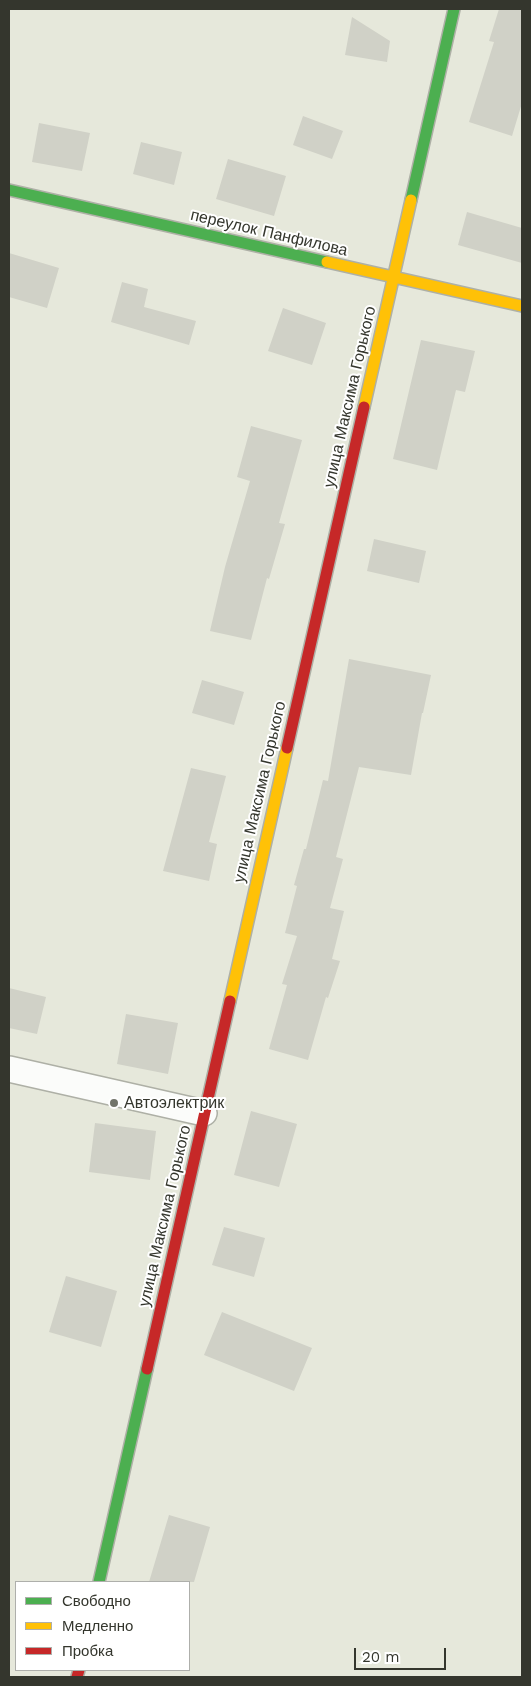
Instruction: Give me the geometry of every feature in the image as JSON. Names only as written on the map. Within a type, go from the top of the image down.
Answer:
[{"type":"main road","name":"улица Максима Горького","points":[[99,1581],[454,9]]},
{"type":"main road","name":"переулок Панфилова","points":[[9,190],[522,306]]},
{"type":"street","points":[[9,1069],[204,1113]]},
{"type":"building","points":[[499,9],[522,9],[522,103],[512,136],[469,122],[494,42],[489,41]]},
{"type":"building","points":[[352,17],[390,41],[387,62],[345,55]]},
{"type":"building","points":[[303,116],[343,131],[332,159],[293,145]]},
{"type":"building","points":[[39,123],[90,133],[82,171],[32,162]]},
{"type":"building","points":[[141,142],[182,152],[174,185],[133,174]]},
{"type":"building","points":[[228,159],[286,176],[274,216],[216,199]]},
{"type":"building","points":[[467,212],[522,228],[522,263],[458,245]]},
{"type":"building","points":[[9,253],[59,268],[47,308],[9,297]]},
{"type":"building","points":[[122,282],[148,289],[144,307],[196,321],[189,345],[111,322]]},
{"type":"building","points":[[283,308],[326,323],[312,365],[268,351]]},
{"type":"building","points":[[421,340],[475,351],[465,392],[456,390],[437,470],[393,459]]},
{"type":"building","points":[[251,426],[302,440],[279,523],[285,524],[269,579],[267,578],[251,640],[210,631],[225,567],[250,481],[237,477]]},
{"type":"building","points":[[374,539],[426,551],[419,583],[367,571]]},
{"type":"building","points":[[349,659],[431,675],[411,775],[359,767],[336,857],[343,859],[330,908],[344,911],[332,959],[340,961],[328,998],[326,997],[308,1060],[269,1049],[287,985],[282,984],[297,936],[285,933],[297,886],[294,885],[304,849],[306,849],[323,780],[328,781]]},
{"type":"building","points":[[202,680],[244,692],[234,725],[192,713]]},
{"type":"building","points":[[191,768],[226,776],[209,842],[217,844],[209,881],[163,871]]},
{"type":"building","points":[[9,988],[46,997],[37,1034],[9,1028]]},
{"type":"building","points":[[126,1014],[178,1023],[168,1074],[117,1064]]},
{"type":"building","points":[[251,1111],[297,1124],[279,1187],[234,1175]]},
{"type":"building","points":[[95,1123],[156,1131],[150,1180],[89,1172]]},
{"type":"building","points":[[224,1227],[265,1238],[254,1277],[212,1265]]},
{"type":"building","points":[[66,1276],[117,1291],[101,1347],[49,1332]]},
{"type":"building","points":[[222,1312],[312,1348],[294,1391],[204,1355]]},
{"type":"building","points":[[169,1515],[210,1527],[194,1582],[149,1581]]},
{"type":"traffic: fast","points":[[411,200],[454,9]]},
{"type":"traffic: fast","points":[[9,190],[327,262]]},
{"type":"traffic: fast","points":[[99,1581],[147,1369]]},
{"type":"traffic: slow","points":[[364,407],[411,200]]},
{"type":"traffic: slow","points":[[327,262],[522,306]]},
{"type":"traffic: slow","points":[[230,1001],[287,748]]},
{"type":"traffic: jam","points":[[287,748],[364,407]]},
{"type":"traffic: jam","points":[[147,1369],[230,1001]]},
{"type":"traffic: jam","points":[[77,1677],[79,1671]]},
{"type":"place","name":"Автоэлектрик","points":[[114,1103]]}]
